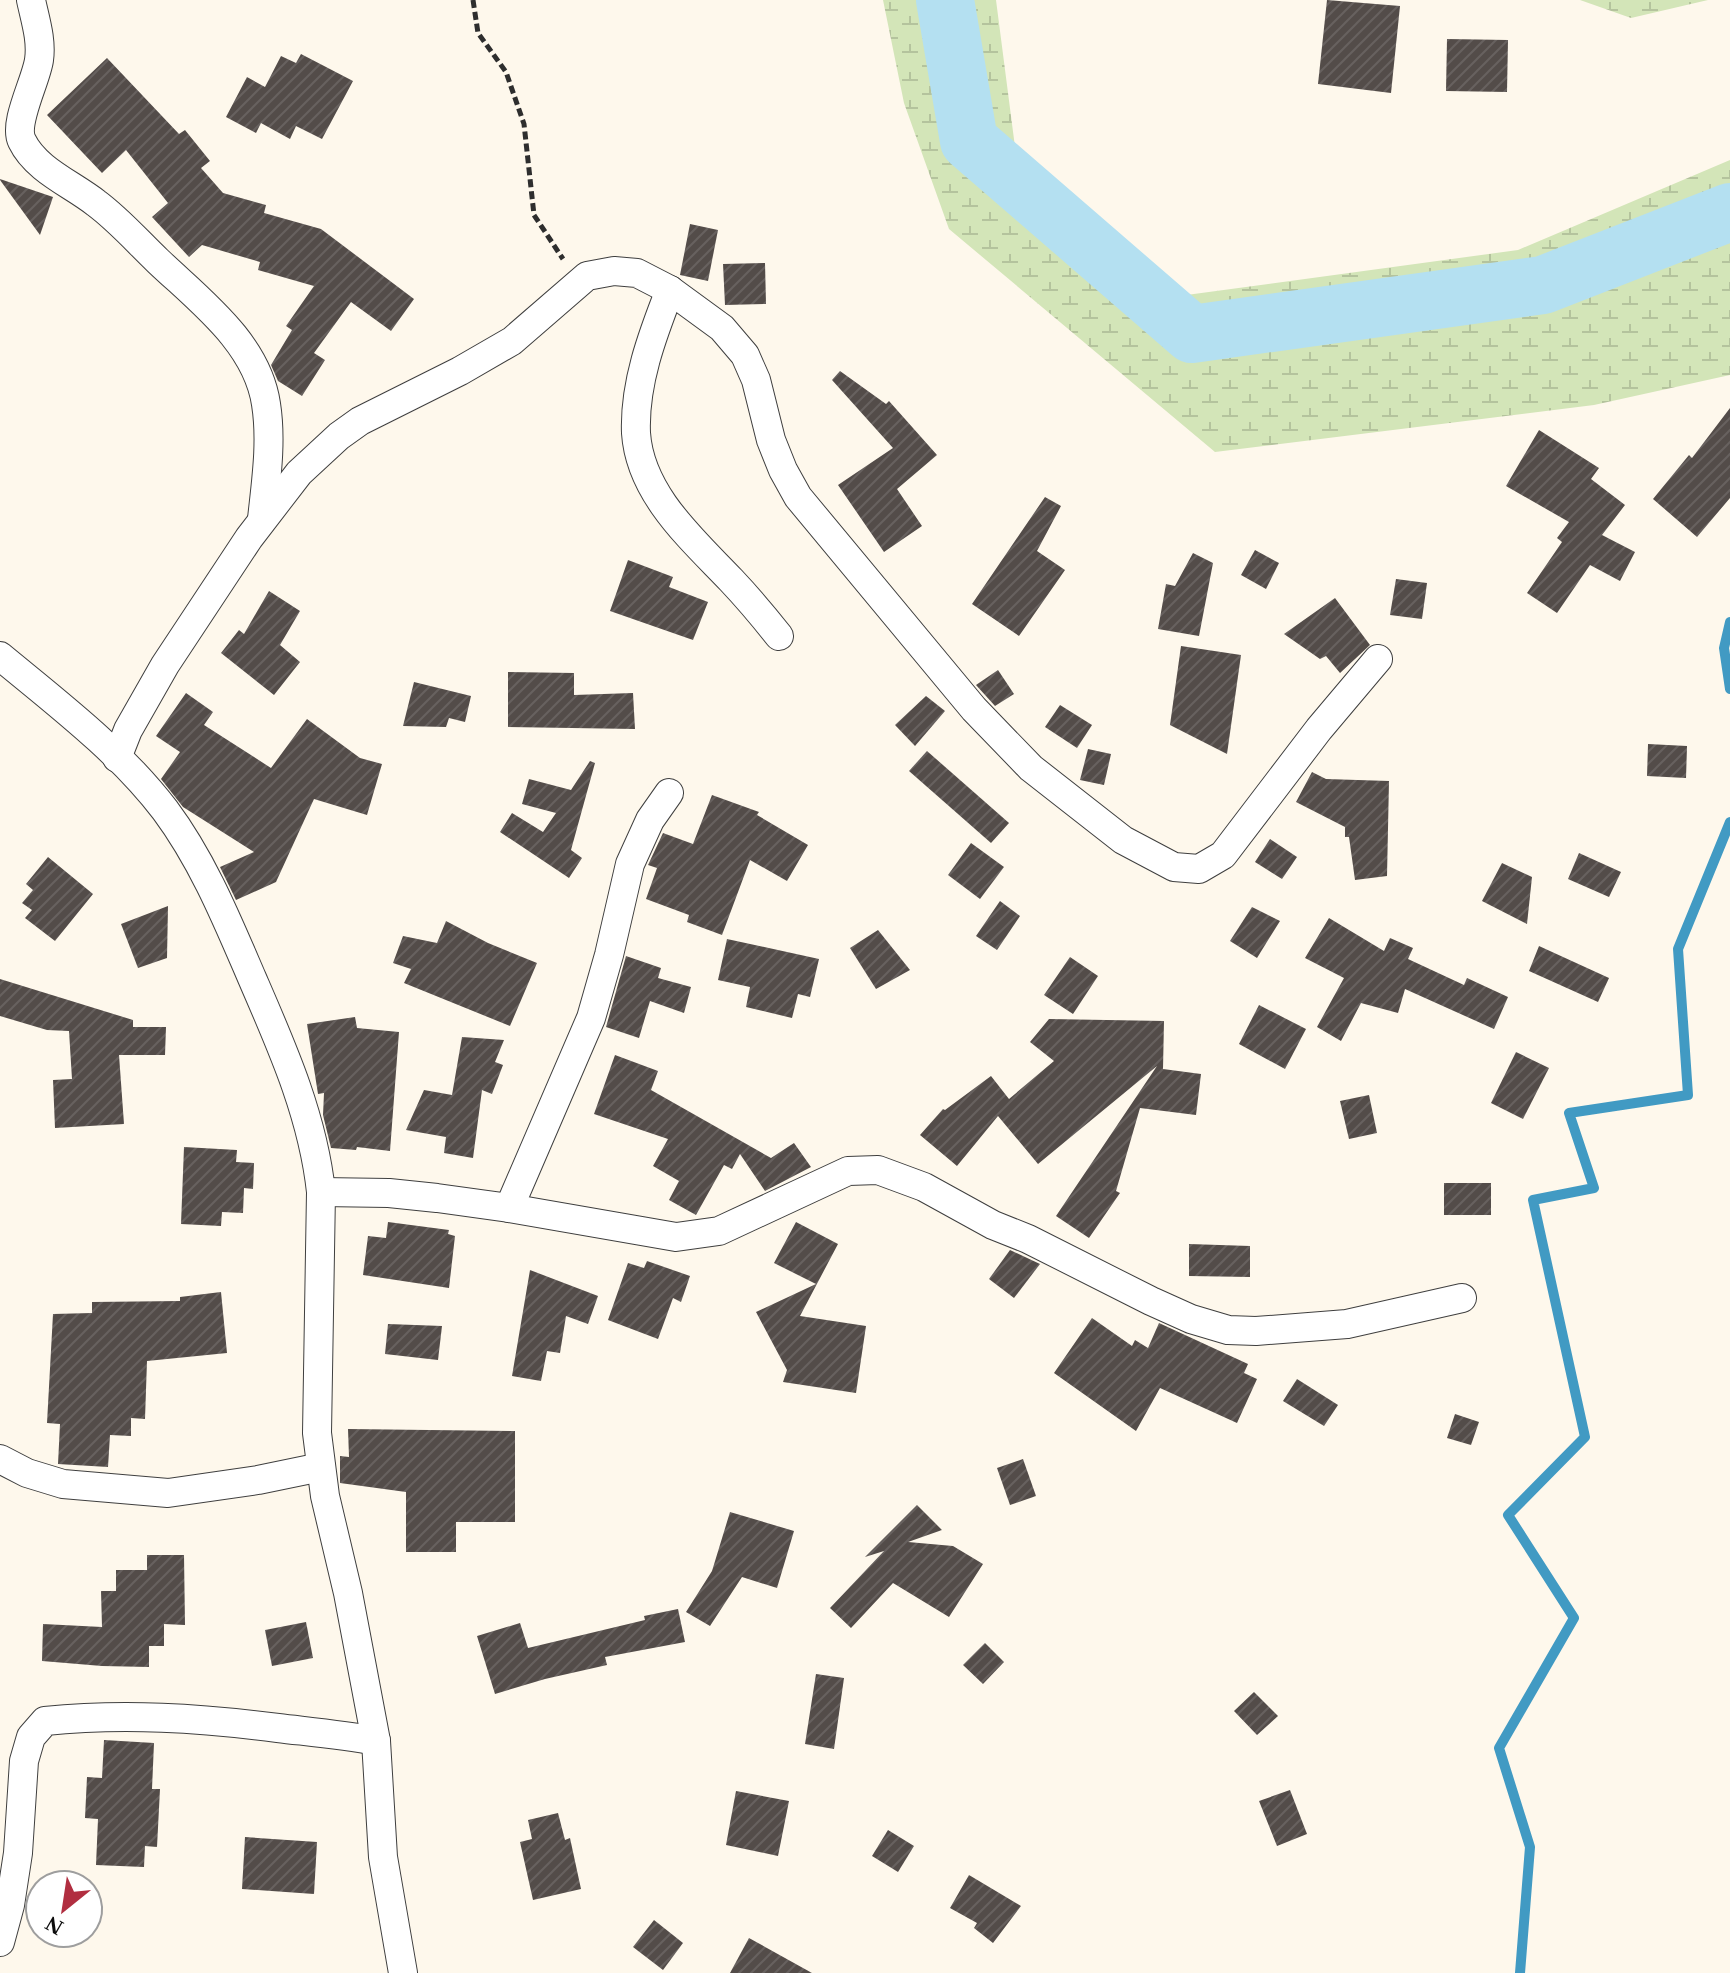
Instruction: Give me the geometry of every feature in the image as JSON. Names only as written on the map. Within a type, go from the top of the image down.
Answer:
[{"type":"street","points":[[31,0],[38,28],[39,57],[33,87],[20,121],[21,140],[38,162],[96,203],[128,231],[226,326],[251,362],[266,401],[269,443],[262,520]]},
{"type":"street","points":[[117,758],[128,730],[165,665],[262,520],[299,473],[360,421],[512,341],[587,276],[614,271],[637,273],[670,290],[722,328],[745,355],[756,380],[771,440],[798,497],[964,698],[1031,768],[1123,840],[1174,867],[1199,869],[1223,855],[1319,729],[1378,659]]},
{"type":"street","points":[[670,290],[650,344],[638,401],[636,435],[645,472],[661,502],[779,636]]},
{"type":"street","points":[[0,656],[82,723],[164,809],[194,854],[227,918],[306,1113],[321,1192],[317,1433],[325,1496],[348,1593],[376,1741],[383,1857],[403,1973]]},
{"type":"street","points":[[509,1208],[591,1018],[630,864],[650,820],[669,793]]},
{"type":"street","points":[[321,1192],[389,1193],[509,1208],[676,1237],[719,1231],[848,1171],[878,1170],[924,1187],[993,1225],[1028,1239],[1151,1301],[1191,1319],[1228,1330],[1256,1331],[1347,1324],[1462,1298]]},
{"type":"street","points":[[0,1459],[27,1473],[63,1484],[168,1493],[321,1467]]},
{"type":"street","points":[[0,1942],[10,1905],[18,1853],[24,1761],[31,1737],[45,1721],[126,1716],[175,1718],[333,1733],[376,1741]]},
{"type":"path","points":[[473,0],[478,33],[506,72],[524,124],[534,215],[563,259],[587,276]]},
{"type":"green space","points":[[883,0],[996,0],[1015,147],[1179,296],[1518,250],[1730,160],[1730,375],[1594,405],[1215,452],[949,229],[904,103]]},
{"type":"green space","points":[[1580,0],[1708,0],[1631,18]]},
{"type":"building","points":[[1327,0],[1400,6],[1391,93],[1318,84]]},
{"type":"building","points":[[1447,39],[1508,40],[1507,92],[1446,91]]},
{"type":"building","points":[[301,54],[353,81],[322,139],[296,126],[290,139],[261,123],[256,133],[226,117],[247,77],[265,87],[281,56],[296,63]]},
{"type":"building","points":[[107,58],[179,134],[185,130],[210,161],[201,168],[223,193],[266,205],[264,213],[321,229],[414,299],[391,331],[351,302],[314,353],[325,360],[302,396],[278,381],[271,365],[292,330],[286,326],[314,286],[258,270],[260,262],[202,245],[189,257],[152,217],[168,203],[126,150],[102,173],[47,115]]},
{"type":"building","points":[[0,180],[53,197],[40,235]]},
{"type":"building","points":[[690,224],[718,230],[708,281],[680,275]]},
{"type":"building","points":[[765,263],[766,304],[725,305],[723,264]]},
{"type":"building","points":[[840,371],[886,404],[889,401],[937,455],[897,489],[922,526],[884,552],[838,485],[893,448],[832,380]]},
{"type":"building","points":[[1730,408],[1730,498],[1697,537],[1653,499],[1689,455],[1692,458]]},
{"type":"building","points":[[1539,430],[1599,468],[1591,479],[1625,505],[1602,535],[1635,552],[1620,581],[1590,565],[1557,613],[1527,593],[1562,542],[1557,538],[1569,522],[1506,486]]},
{"type":"building","points":[[1045,497],[1061,506],[1037,551],[1065,570],[1019,636],[972,604]]},
{"type":"building","points":[[1255,550],[1279,563],[1266,589],[1241,575]]},
{"type":"building","points":[[1193,553],[1213,563],[1199,636],[1158,629],[1166,584],[1175,586]]},
{"type":"building","points":[[628,560],[673,577],[669,587],[708,602],[693,640],[610,611]]},
{"type":"building","points":[[1396,579],[1427,583],[1422,619],[1390,615]]},
{"type":"building","points":[[269,591],[300,611],[280,645],[300,662],[274,695],[221,653],[239,630],[244,634]]},
{"type":"building","points":[[1335,598],[1370,645],[1340,673],[1326,656],[1320,659],[1284,634]]},
{"type":"building","points":[[1181,646],[1241,655],[1227,754],[1170,725]]},
{"type":"building","points":[[998,670],[1014,694],[995,706],[976,685]]},
{"type":"building","points":[[508,672],[574,673],[574,695],[633,693],[635,729],[508,727]]},
{"type":"building","points":[[414,682],[471,696],[465,722],[449,718],[446,727],[403,726]]},
{"type":"building","points":[[186,693],[213,712],[204,725],[271,768],[307,719],[360,758],[382,764],[367,815],[314,799],[276,882],[236,900],[220,867],[254,852],[183,807],[161,779],[180,752],[156,736]]},
{"type":"building","points":[[926,696],[945,711],[915,746],[895,725]]},
{"type":"building","points":[[1060,705],[1092,725],[1077,748],[1045,727]]},
{"type":"building","points":[[1648,744],[1687,746],[1686,778],[1647,776]]},
{"type":"building","points":[[1088,749],[1111,754],[1104,785],[1080,780]]},
{"type":"building","points":[[927,751],[1009,823],[991,843],[909,771]]},
{"type":"building","points":[[590,761],[595,763],[571,850],[582,858],[569,878],[500,832],[512,813],[543,832],[556,813],[522,804],[529,779],[571,790]]},
{"type":"building","points":[[1312,772],[1326,779],[1389,781],[1387,876],[1355,880],[1345,827],[1296,802]]},
{"type":"building","points":[[712,795],[759,812],[757,815],[808,845],[787,881],[750,860],[722,935],[687,922],[689,915],[646,899],[657,868],[648,865],[663,833],[693,844]]},
{"type":"building","points":[[1270,839],[1297,857],[1282,879],[1255,862]]},
{"type":"building","points":[[971,843],[1004,867],[980,899],[948,875]]},
{"type":"building","points":[[1579,853],[1621,872],[1609,897],[1568,879]]},
{"type":"building","points":[[48,857],[93,894],[55,941],[25,918],[32,910],[22,903],[33,890],[26,884]]},
{"type":"building","points":[[1502,863],[1532,877],[1527,924],[1482,901]]},
{"type":"building","points":[[1000,901],[1020,916],[997,950],[976,936]]},
{"type":"building","points":[[168,906],[167,958],[138,968],[121,924]]},
{"type":"building","points":[[1252,907],[1280,921],[1257,958],[1230,941]]},
{"type":"building","points":[[1329,918],[1384,951],[1390,938],[1413,948],[1408,959],[1464,985],[1467,978],[1508,997],[1494,1029],[1405,989],[1398,1013],[1361,1003],[1341,1041],[1317,1027],[1344,978],[1305,958]]},
{"type":"building","points":[[446,921],[537,963],[510,1026],[404,983],[411,969],[393,963],[403,936],[437,943]]},
{"type":"building","points":[[878,930],[910,970],[876,989],[850,948]]},
{"type":"building","points":[[727,939],[819,959],[810,997],[798,994],[792,1018],[746,1007],[750,987],[718,980]]},
{"type":"building","points":[[1539,946],[1609,978],[1598,1002],[1529,971]]},
{"type":"building","points":[[626,956],[661,968],[658,978],[691,987],[684,1013],[650,1001],[639,1038],[606,1027]]},
{"type":"building","points":[[1070,957],[1098,976],[1073,1014],[1044,995]]},
{"type":"building","points":[[0,979],[133,1020],[133,1027],[166,1027],[165,1055],[119,1055],[124,1124],[55,1128],[53,1080],[72,1079],[69,1031],[47,1030],[0,1016]]},
{"type":"building","points":[[1259,1005],[1306,1029],[1285,1069],[1239,1044]]},
{"type":"building","points":[[355,1017],[357,1028],[399,1032],[390,1151],[331,1148],[323,1115],[324,1093],[318,1094],[307,1024]]},
{"type":"building","points":[[1049,1019],[1164,1021],[1163,1069],[1201,1074],[1196,1115],[1140,1108],[1116,1191],[1120,1193],[1089,1238],[1056,1216],[1157,1066],[1038,1164],[998,1116],[957,1166],[920,1135],[943,1109],[991,1076],[1009,1099],[1054,1061],[1030,1042]]},
{"type":"building","points":[[462,1037],[504,1040],[495,1062],[503,1065],[492,1094],[482,1090],[473,1158],[444,1153],[446,1137],[406,1130],[424,1090],[452,1095]]},
{"type":"building","points":[[1516,1052],[1549,1068],[1523,1119],[1491,1103]]},
{"type":"building","points":[[615,1055],[658,1071],[651,1090],[771,1158],[794,1143],[811,1167],[765,1191],[740,1154],[732,1169],[724,1165],[696,1215],[669,1200],[679,1181],[653,1166],[668,1139],[594,1114]]},
{"type":"building","points":[[1369,1095],[1377,1133],[1349,1139],[1340,1101]]},
{"type":"building","points":[[184,1147],[237,1150],[236,1162],[254,1163],[253,1189],[244,1188],[243,1213],[222,1212],[221,1226],[181,1224]]},
{"type":"building","points":[[1444,1183],[1491,1183],[1491,1215],[1444,1215]]},
{"type":"building","points":[[388,1222],[449,1230],[448,1234],[455,1236],[449,1288],[363,1275],[368,1236],[386,1238]]},
{"type":"building","points":[[796,1222],[838,1244],[800,1316],[866,1326],[856,1393],[783,1382],[787,1370],[756,1312],[816,1284],[774,1263]]},
{"type":"building","points":[[1189,1244],[1250,1246],[1250,1277],[1189,1276]]},
{"type":"building","points":[[1010,1250],[1040,1264],[1014,1298],[989,1279]]},
{"type":"building","points":[[647,1261],[690,1276],[681,1302],[673,1298],[658,1339],[608,1320],[628,1263],[644,1268]]},
{"type":"building","points":[[530,1270],[598,1296],[588,1324],[566,1316],[560,1353],[547,1351],[541,1381],[512,1376]]},
{"type":"building","points":[[221,1292],[227,1353],[147,1361],[145,1419],[131,1418],[131,1436],[110,1435],[108,1467],[58,1464],[60,1424],[47,1423],[53,1314],[92,1313],[92,1302],[180,1301],[180,1297]]},
{"type":"building","points":[[1092,1318],[1132,1346],[1135,1340],[1148,1348],[1159,1323],[1248,1364],[1244,1373],[1257,1379],[1237,1423],[1160,1388],[1136,1431],[1054,1373]]},
{"type":"building","points":[[388,1324],[442,1326],[438,1360],[385,1354]]},
{"type":"building","points":[[1297,1379],[1338,1405],[1324,1426],[1283,1401]]},
{"type":"building","points":[[1455,1414],[1479,1422],[1471,1445],[1447,1438]]},
{"type":"building","points":[[348,1429],[515,1431],[515,1522],[456,1522],[456,1552],[406,1552],[406,1492],[340,1483],[340,1456],[349,1457]]},
{"type":"building","points":[[1023,1459],[1036,1496],[1010,1505],[997,1468]]},
{"type":"building","points":[[917,1505],[942,1530],[908,1542],[953,1546],[983,1564],[949,1617],[893,1583],[851,1628],[830,1608],[884,1551],[865,1557]]},
{"type":"building","points":[[730,1512],[794,1531],[777,1588],[742,1577],[710,1626],[686,1612],[712,1571]]},
{"type":"building","points":[[147,1555],[184,1555],[185,1625],[164,1624],[164,1646],[149,1646],[149,1667],[42,1661],[43,1624],[102,1627],[101,1591],[116,1591],[116,1570],[147,1570]]},
{"type":"building","points":[[678,1609],[685,1642],[605,1657],[607,1665],[495,1694],[477,1636],[520,1623],[528,1648]]},
{"type":"building","points":[[306,1622],[313,1658],[272,1666],[265,1630]]},
{"type":"building","points":[[985,1643],[1004,1662],[983,1684],[963,1665]]},
{"type":"building","points":[[816,1674],[844,1678],[834,1749],[805,1744]]},
{"type":"building","points":[[1254,1692],[1278,1716],[1257,1735],[1234,1711]]},
{"type":"building","points":[[104,1740],[154,1743],[152,1789],[160,1789],[157,1847],[145,1846],[144,1867],[96,1865],[98,1819],[85,1818],[87,1777],[102,1778]]},
{"type":"building","points":[[1290,1790],[1307,1834],[1277,1846],[1259,1801]]},
{"type":"building","points":[[736,1791],[789,1801],[778,1856],[726,1845]]},
{"type":"building","points":[[558,1813],[565,1840],[570,1838],[581,1889],[533,1900],[520,1842],[532,1839],[528,1820]]},
{"type":"building","points":[[888,1830],[914,1846],[898,1872],[872,1856]]},
{"type":"building","points":[[245,1837],[317,1842],[314,1894],[242,1889]]},
{"type":"building","points":[[969,1875],[1021,1906],[993,1943],[974,1928],[977,1923],[950,1908]]},
{"type":"building","points":[[654,1920],[683,1943],[663,1970],[633,1947]]},
{"type":"building","points":[[749,1938],[812,1973],[730,1973]]},
{"type":"waterway","points":[[945,0],[969,141],[1192,334],[1543,285],[1730,212]]},
{"type":"waterway","points":[[1711,220],[1730,231]]},
{"type":"waterway","points":[[1730,622],[1724,648],[1730,689]]},
{"type":"waterway","points":[[1520,1973],[1530,1847],[1499,1748],[1574,1618],[1508,1515],[1585,1437],[1533,1200],[1594,1188],[1569,1113],[1688,1095],[1678,949],[1730,822]]}]
